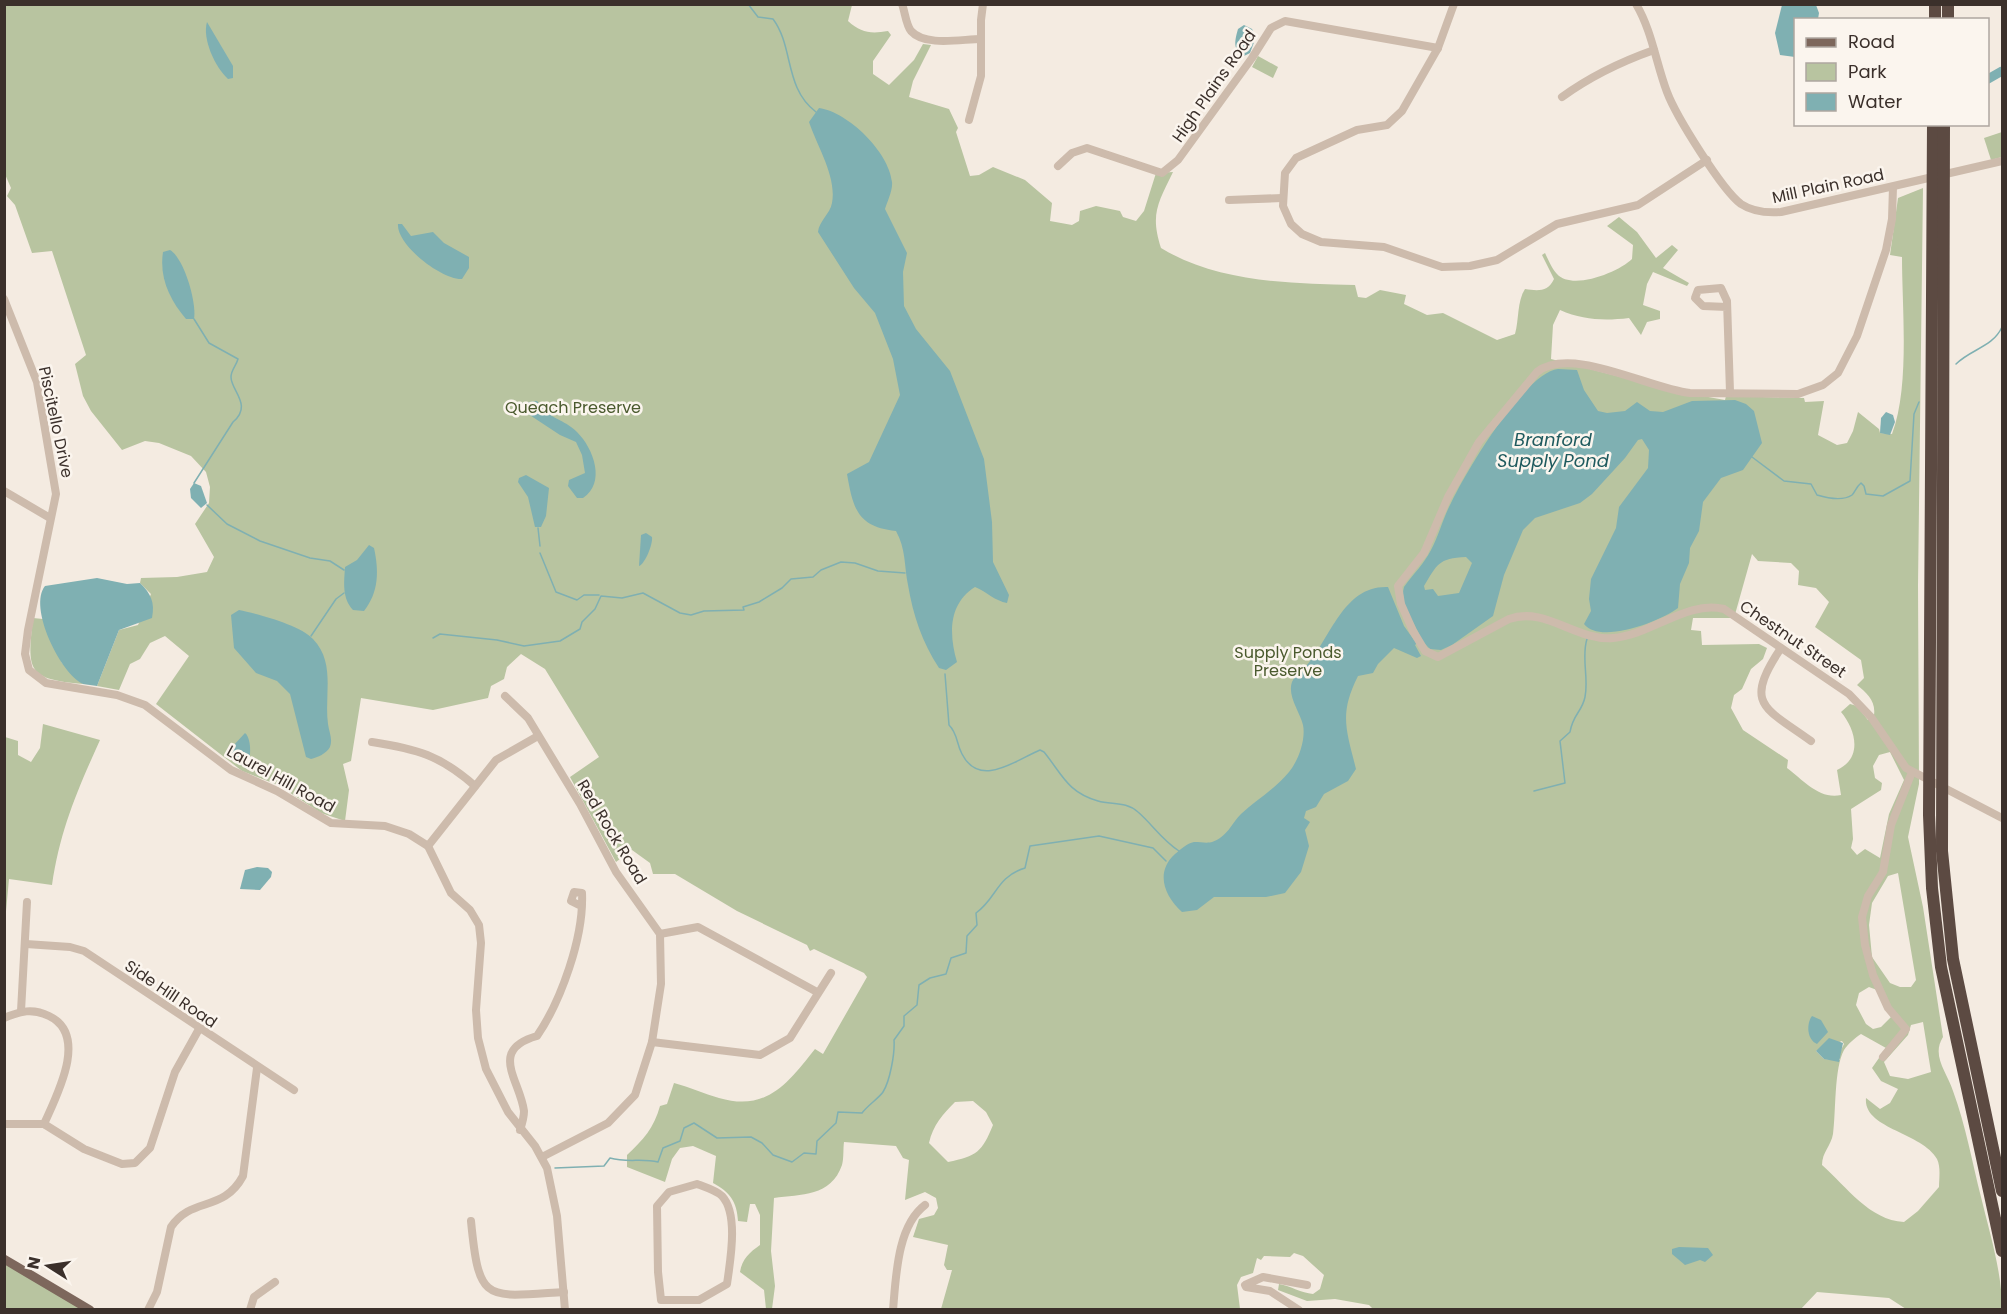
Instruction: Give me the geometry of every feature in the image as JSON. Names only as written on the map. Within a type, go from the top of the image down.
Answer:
[{"type":"highway","points":[[1933,126],[1944,875],[1953,959],[2002,1191]]},
{"type":"highway","points":[[1944,126],[1944,168],[1935,179],[1930,775],[1932,888],[1941,967],[2002,1251]]},
{"type":"main road","points":[[4,1259],[90,1310]]},
{"type":"street","points":[[902,4],[910,30],[918,37],[929,40],[981,39]]},
{"type":"street","points":[[969,120],[981,76],[983,4]]},
{"type":"street","points":[[1454,4],[1438,48],[1402,111],[1387,125],[1357,130],[1296,158],[1285,173],[1282,198],[1291,224],[1302,234],[1321,242],[1384,247],[1442,267],[1470,266],[1497,260],[1557,224],[1638,205],[1707,159]]},
{"type":"street","name":"Mill Plain Road","points":[[1636,4],[1672,103],[1733,197],[1746,207],[1760,212],[1781,212],[2002,161]]},
{"type":"street","name":"High Plains Road","points":[[1058,166],[1072,153],[1087,148],[1162,172],[1166,171],[1178,160],[1271,28],[1285,21],[1438,48]]},
{"type":"street","points":[[1562,97],[1589,78],[1622,61],[1654,50]]},
{"type":"street","points":[[1727,307],[1730,392],[1805,393],[1828,382],[1838,373],[1857,336],[1885,255],[1890,232],[1893,187]]},
{"type":"street","points":[[1229,200],[1282,198]]},
{"type":"street","name":"Piscitello Drive","points":[[4,299],[37,382],[55,477],[55,507],[50,518]]},
{"type":"street","name":"Chestnut Street","points":[[1730,392],[1680,392],[1614,371],[1564,364],[1544,367],[1479,442],[1448,497],[1427,546],[1398,586],[1401,604],[1418,640],[1430,655],[1446,654],[1502,622],[1520,616],[1539,617],[1575,632],[1611,638],[1646,630],[1709,606],[1730,611],[1832,681],[1855,700],[1911,772],[2002,818]]},
{"type":"street","points":[[4,491],[50,518]]},
{"type":"street","name":"Laurel Hill Road","points":[[50,518],[33,600],[25,654],[29,670],[36,678],[46,683],[138,702],[160,714],[231,770],[277,791],[321,819],[342,825],[394,829],[428,846]]},
{"type":"street","points":[[1781,648],[1762,679],[1762,696],[1772,714],[1811,741]]},
{"type":"street","name":"Red Rock Road","points":[[505,696],[528,718],[580,804],[616,872],[660,934]]},
{"type":"street","points":[[538,736],[496,760],[428,846],[452,893],[470,910],[479,925],[481,943],[476,1010],[478,1038],[494,1085],[520,1130],[542,1157],[551,1184],[557,1216],[565,1310]]},
{"type":"street","points":[[372,742],[416,749],[453,767],[475,786]]},
{"type":"street","points":[[1883,1057],[1906,1029],[1888,1008],[1873,975],[1865,945],[1862,917],[1868,896],[1883,872],[1889,830],[1911,772]]},
{"type":"street","points":[[21,1011],[27,902]]},
{"type":"street","points":[[520,1130],[524,1112],[512,1077],[510,1062],[514,1047],[537,1036],[551,1016],[575,946],[581,906]]},
{"type":"street","points":[[542,1157],[608,1123],[635,1095],[652,1042],[661,984],[660,934],[698,927],[817,993]]},
{"type":"street","name":"Side Hill Road","points":[[26,944],[70,946],[84,951],[257,1068],[294,1090]]},
{"type":"street","points":[[652,1042],[760,1055],[790,1038],[831,973]]},
{"type":"street","points":[[4,1018],[21,1011],[45,1014],[60,1021],[70,1042],[57,1096],[44,1124]]},
{"type":"street","points":[[4,1124],[44,1124],[84,1149],[122,1164],[135,1163],[150,1148],[175,1072],[199,1029]]},
{"type":"street","points":[[148,1310],[157,1292],[171,1227],[187,1211],[223,1199],[236,1188],[243,1176],[257,1068]]},
{"type":"street","points":[[661,1300],[699,1300],[727,1284],[731,1250],[730,1210],[722,1196],[697,1184],[669,1192],[657,1206],[661,1310]]},
{"type":"street","points":[[893,1310],[897,1272],[905,1237],[912,1218],[925,1205]]},
{"type":"street","points":[[471,1221],[475,1266],[484,1285],[504,1295],[564,1292]]},
{"type":"street","points":[[1299,1310],[1279,1295],[1245,1285],[1263,1277],[1306,1286]]},
{"type":"street","points":[[250,1310],[254,1297],[275,1282]]},
{"type":"green space","points":[[4,5],[852,5],[848,21],[853,25],[867,32],[888,31],[891,35],[873,61],[873,74],[889,85],[914,60],[923,44],[931,45],[913,81],[909,97],[949,109],[958,128],[956,132],[970,176],[979,175],[993,167],[1025,180],[1052,203],[1050,221],[1072,225],[1079,221],[1080,211],[1096,206],[1120,211],[1123,217],[1136,221],[1144,211],[1156,173],[1173,172],[1157,209],[1156,226],[1161,248],[1183,260],[1230,275],[1280,282],[1355,285],[1358,297],[1366,298],[1380,290],[1406,295],[1404,304],[1427,315],[1443,313],[1497,340],[1515,334],[1525,289],[1542,290],[1552,283],[1554,279],[1542,255],[1545,253],[1557,274],[1573,281],[1607,274],[1632,259],[1633,245],[1607,226],[1619,217],[1637,232],[1656,258],[1672,245],[1678,250],[1663,268],[1689,283],[1687,286],[1653,272],[1647,284],[1643,305],[1660,311],[1660,319],[1647,322],[1641,335],[1629,318],[1594,319],[1560,310],[1553,325],[1551,359],[1675,391],[1725,400],[1726,396],[1804,398],[1805,402],[1824,401],[1818,435],[1837,445],[1847,443],[1858,412],[1879,429],[1880,433],[1892,434],[1901,393],[1904,323],[1902,257],[1890,255],[1898,198],[1923,188],[1918,585],[1919,784],[1908,837],[1923,907],[1943,1037],[1939,1057],[1958,1104],[1965,1131],[1995,1253],[2002,1309],[1906,1309],[1889,1298],[1817,1292],[1800,1310],[1373,1309],[1369,1305],[1335,1299],[1307,1301],[1278,1290],[1279,1284],[1313,1294],[1320,1289],[1324,1275],[1303,1256],[1294,1253],[1290,1257],[1264,1256],[1261,1260],[1257,1258],[1253,1273],[1241,1277],[1237,1285],[1240,1309],[941,1309],[952,1270],[947,1270],[944,1265],[948,1245],[913,1237],[919,1219],[934,1215],[938,1208],[936,1198],[925,1192],[905,1200],[909,1160],[903,1158],[896,1146],[844,1142],[842,1165],[831,1183],[814,1192],[774,1198],[771,1251],[775,1286],[772,1309],[766,1309],[764,1290],[740,1272],[747,1256],[760,1245],[760,1215],[755,1204],[750,1204],[747,1222],[738,1221],[732,1198],[713,1183],[716,1156],[693,1146],[680,1148],[672,1159],[665,1182],[627,1167],[627,1155],[647,1133],[655,1121],[660,1106],[667,1104],[674,1083],[736,1101],[763,1098],[775,1092],[815,1049],[823,1054],[867,977],[864,973],[814,949],[810,951],[807,945],[737,911],[675,874],[653,874],[650,863],[632,850],[616,862],[570,777],[599,757],[545,669],[521,654],[507,667],[504,679],[491,686],[488,698],[433,710],[361,698],[351,761],[343,764],[349,790],[345,821],[321,813],[278,785],[242,771],[156,704],[189,656],[165,636],[150,643],[140,659],[130,664],[119,690],[97,686],[119,630],[138,625],[151,594],[140,583],[141,578],[177,577],[207,572],[214,557],[195,524],[209,503],[210,487],[206,472],[191,456],[159,443],[145,441],[122,450],[91,411],[83,396],[75,364],[86,355],[52,251],[32,253],[15,205],[7,196],[11,188],[4,172]],"holes":[[[1752,554],[1758,561],[1791,563],[1799,571],[1798,585],[1816,588],[1829,602],[1815,627],[1861,660],[1864,678],[1857,685],[1870,698],[1874,706],[1874,715],[1868,720],[1857,706],[1850,704],[1841,712],[1850,727],[1854,743],[1851,758],[1837,770],[1841,795],[1833,796],[1819,792],[1787,768],[1788,760],[1743,730],[1731,708],[1734,695],[1742,689],[1751,669],[1763,659],[1767,648],[1759,644],[1702,645],[1701,631],[1691,630],[1693,618],[1734,618]],[[1890,752],[1904,780],[1889,814],[1880,858],[1865,849],[1857,855],[1851,848],[1853,839],[1851,809],[1881,790],[1882,783],[1875,778],[1873,766],[1879,755]],[[1898,873],[1916,980],[1911,987],[1900,987],[1890,983],[1872,957],[1869,925],[1872,903],[1888,876]],[[1869,987],[1877,990],[1891,1017],[1881,1027],[1873,1029],[1866,1024],[1856,1005],[1859,993]],[[1923,1022],[1931,1072],[1908,1079],[1890,1076],[1884,1062],[1908,1035],[1911,1025]],[[1861,1034],[1886,1048],[1872,1068],[1881,1081],[1898,1089],[1890,1103],[1880,1109],[1866,1098],[1868,1108],[1883,1124],[1930,1150],[1938,1162],[1939,1187],[1918,1211],[1904,1222],[1891,1220],[1869,1209],[1822,1165],[1823,1156],[1833,1134],[1838,1068],[1844,1050]],[[1842,1041],[1844,1044],[1838,1056],[1840,1060],[1824,1059],[1816,1051]],[[973,1101],[986,1112],[993,1125],[982,1147],[972,1155],[948,1162],[929,1143],[936,1125],[955,1102]]]},
{"type":"green space","points":[[1258,56],[1278,67],[1273,78],[1252,67]]},
{"type":"green space","points":[[2002,132],[2002,157],[1991,160],[1984,138]]},
{"type":"green space","points":[[33,618],[43,619],[62,663],[83,684],[51,679],[41,675],[35,669],[31,661],[30,650]]},
{"type":"green space","points":[[43,724],[100,740],[70,811],[55,865],[52,885],[9,879],[5,922],[5,737],[18,741],[18,755],[31,762],[40,748]]},
{"type":"green space","points":[[4,1263],[84,1309],[5,1309]]},
{"type":"water","points":[[1782,5],[1816,5],[1818,18],[1794,18],[1794,57],[1780,55],[1775,33]]},
{"type":"water","points":[[207,22],[233,66],[233,78],[228,79],[214,60],[206,36]]},
{"type":"water","points":[[1244,25],[1252,29],[1256,37],[1250,53],[1244,56],[1240,54],[1235,44],[1238,29]]},
{"type":"water","points":[[819,108],[830,111],[854,125],[875,146],[889,170],[892,185],[885,209],[907,253],[903,272],[904,306],[916,329],[950,371],[984,459],[992,522],[993,562],[1009,595],[1007,603],[975,587],[966,594],[955,611],[953,621],[954,652],[957,662],[946,670],[939,668],[919,628],[910,596],[903,551],[896,531],[883,529],[865,520],[855,506],[849,486],[847,474],[869,462],[900,395],[893,359],[875,313],[854,288],[818,232],[820,224],[831,207],[833,193],[829,172],[809,122]]},
{"type":"water","points":[[398,224],[402,224],[411,236],[433,232],[444,243],[469,257],[469,268],[462,279],[443,274],[422,260],[404,242]]},
{"type":"water","points":[[170,250],[185,271],[193,303],[194,319],[186,319],[175,304],[164,280],[163,252]]},
{"type":"water","name":"Branford Supply Pond","points":[[1558,369],[1577,370],[1584,390],[1598,411],[1607,413],[1625,411],[1637,402],[1650,411],[1663,412],[1692,401],[1735,400],[1746,404],[1754,411],[1762,443],[1743,470],[1721,478],[1703,502],[1699,531],[1690,548],[1689,563],[1680,584],[1678,608],[1658,619],[1616,632],[1592,630],[1584,624],[1591,611],[1589,599],[1591,579],[1616,528],[1619,507],[1648,468],[1649,450],[1642,439],[1638,440],[1592,494],[1580,503],[1535,518],[1523,530],[1504,575],[1493,616],[1452,645],[1441,650],[1430,649],[1421,640],[1415,645],[1421,656],[1417,658],[1394,648],[1378,664],[1373,673],[1358,676],[1346,712],[1347,732],[1356,769],[1348,781],[1324,794],[1316,807],[1306,811],[1304,818],[1310,822],[1305,830],[1309,846],[1301,872],[1285,893],[1266,897],[1214,897],[1197,910],[1182,912],[1170,899],[1164,884],[1165,868],[1175,854],[1189,844],[1210,842],[1220,838],[1241,814],[1289,772],[1301,750],[1304,731],[1292,698],[1292,682],[1316,654],[1349,603],[1360,594],[1388,587],[1404,626],[1414,640],[1420,636],[1405,606],[1404,587],[1428,555],[1451,503],[1482,448],[1513,405],[1529,387],[1544,375]],"holes":[[[1466,557],[1472,563],[1459,593],[1438,596],[1433,589],[1425,590],[1424,586],[1432,573],[1444,561]]]},
{"type":"water","points":[[537,401],[552,416],[577,432],[588,447],[596,475],[590,492],[583,498],[577,498],[568,486],[569,480],[585,473],[582,455],[576,442],[560,435],[513,404]]},
{"type":"water","points":[[1886,412],[1893,415],[1895,422],[1890,435],[1880,433],[1881,418]]},
{"type":"water","points":[[526,475],[549,488],[546,516],[541,527],[535,527],[528,497],[518,482],[519,478]]},
{"type":"water","points":[[194,483],[201,486],[207,503],[201,508],[191,498],[190,489]]},
{"type":"water","points":[[646,533],[652,537],[651,544],[646,558],[639,566],[641,535]]},
{"type":"water","points":[[369,545],[374,548],[376,557],[377,581],[373,596],[364,611],[353,610],[345,595],[345,567],[357,560]]},
{"type":"water","points":[[97,578],[127,584],[140,583],[147,591],[153,607],[152,618],[119,630],[97,686],[83,684],[74,677],[56,654],[43,623],[41,596],[45,586]]},
{"type":"water","points":[[239,610],[299,629],[313,639],[320,648],[327,669],[327,713],[331,741],[330,747],[322,755],[311,759],[306,757],[290,694],[277,681],[256,673],[234,648],[231,615]]},
{"type":"water","points":[[245,733],[249,740],[250,750],[247,769],[231,758],[233,746]]},
{"type":"water","points":[[257,867],[268,868],[272,872],[271,877],[260,890],[240,889],[245,870]]},
{"type":"water","points":[[1812,1016],[1821,1020],[1828,1032],[1817,1044],[1808,1032]]},
{"type":"water","points":[[1829,1038],[1843,1043],[1839,1062],[1824,1059],[1816,1051]]},
{"type":"water","points":[[1679,1247],[1708,1248],[1713,1255],[1705,1262],[1700,1260],[1685,1265],[1672,1254],[1672,1249]]},
{"type":"waterway","points":[[748,4],[758,17],[773,19],[780,30],[799,91],[816,112]]},
{"type":"waterway","points":[[1989,78],[2002,71]]},
{"type":"waterway","points":[[194,319],[209,343],[238,359],[231,377],[241,404],[239,416],[194,483]]},
{"type":"waterway","points":[[1956,364],[1987,344],[2002,327]]},
{"type":"waterway","points":[[1752,457],[1784,481],[1811,484],[1817,495],[1835,498],[1848,497],[1861,483],[1866,494],[1883,496],[1910,481],[1914,414],[1919,402]]},
{"type":"waterway","points":[[207,505],[227,524],[260,541],[310,558],[330,561],[344,570]]},
{"type":"waterway","points":[[538,528],[540,546]]},
{"type":"waterway","points":[[540,553],[556,592],[577,600],[584,595],[599,595]]},
{"type":"waterway","points":[[433,638],[440,634],[497,640],[524,646],[560,641],[580,629],[582,622],[595,609],[601,596],[622,598],[643,593],[680,613],[691,615],[704,611],[744,610],[743,607],[759,602],[782,588],[791,579],[813,577],[821,570],[841,562],[855,563],[878,571],[905,573]]},
{"type":"waterway","points":[[311,636],[336,599],[344,593]]},
{"type":"waterway","points":[[1534,791],[1565,783],[1560,741],[1570,732],[1585,697],[1587,639]]},
{"type":"waterway","points":[[945,674],[949,725],[962,754],[970,764],[978,770],[999,769],[1040,750],[1079,793],[1098,801],[1124,805],[1133,809],[1179,851]]},
{"type":"waterway","points":[[555,1168],[604,1166],[610,1158],[658,1162],[663,1148],[680,1141],[684,1128],[694,1123],[717,1138],[751,1137],[762,1143],[773,1155],[792,1162],[804,1153],[816,1154],[817,1141],[836,1123],[838,1112],[862,1113],[883,1092],[891,1067],[894,1040],[904,1026],[904,1016],[917,1005],[919,985],[930,978],[946,974],[951,958],[966,953],[967,936],[977,925],[976,913],[1002,882],[1025,868],[1030,846],[1099,836],[1153,848],[1166,861]]},
{"type":"park label","name":"Queach Preserve","points":[[573,407]]},
{"type":"park label","name":"Supply Ponds Preserve","points":[[1288,661]]}]
